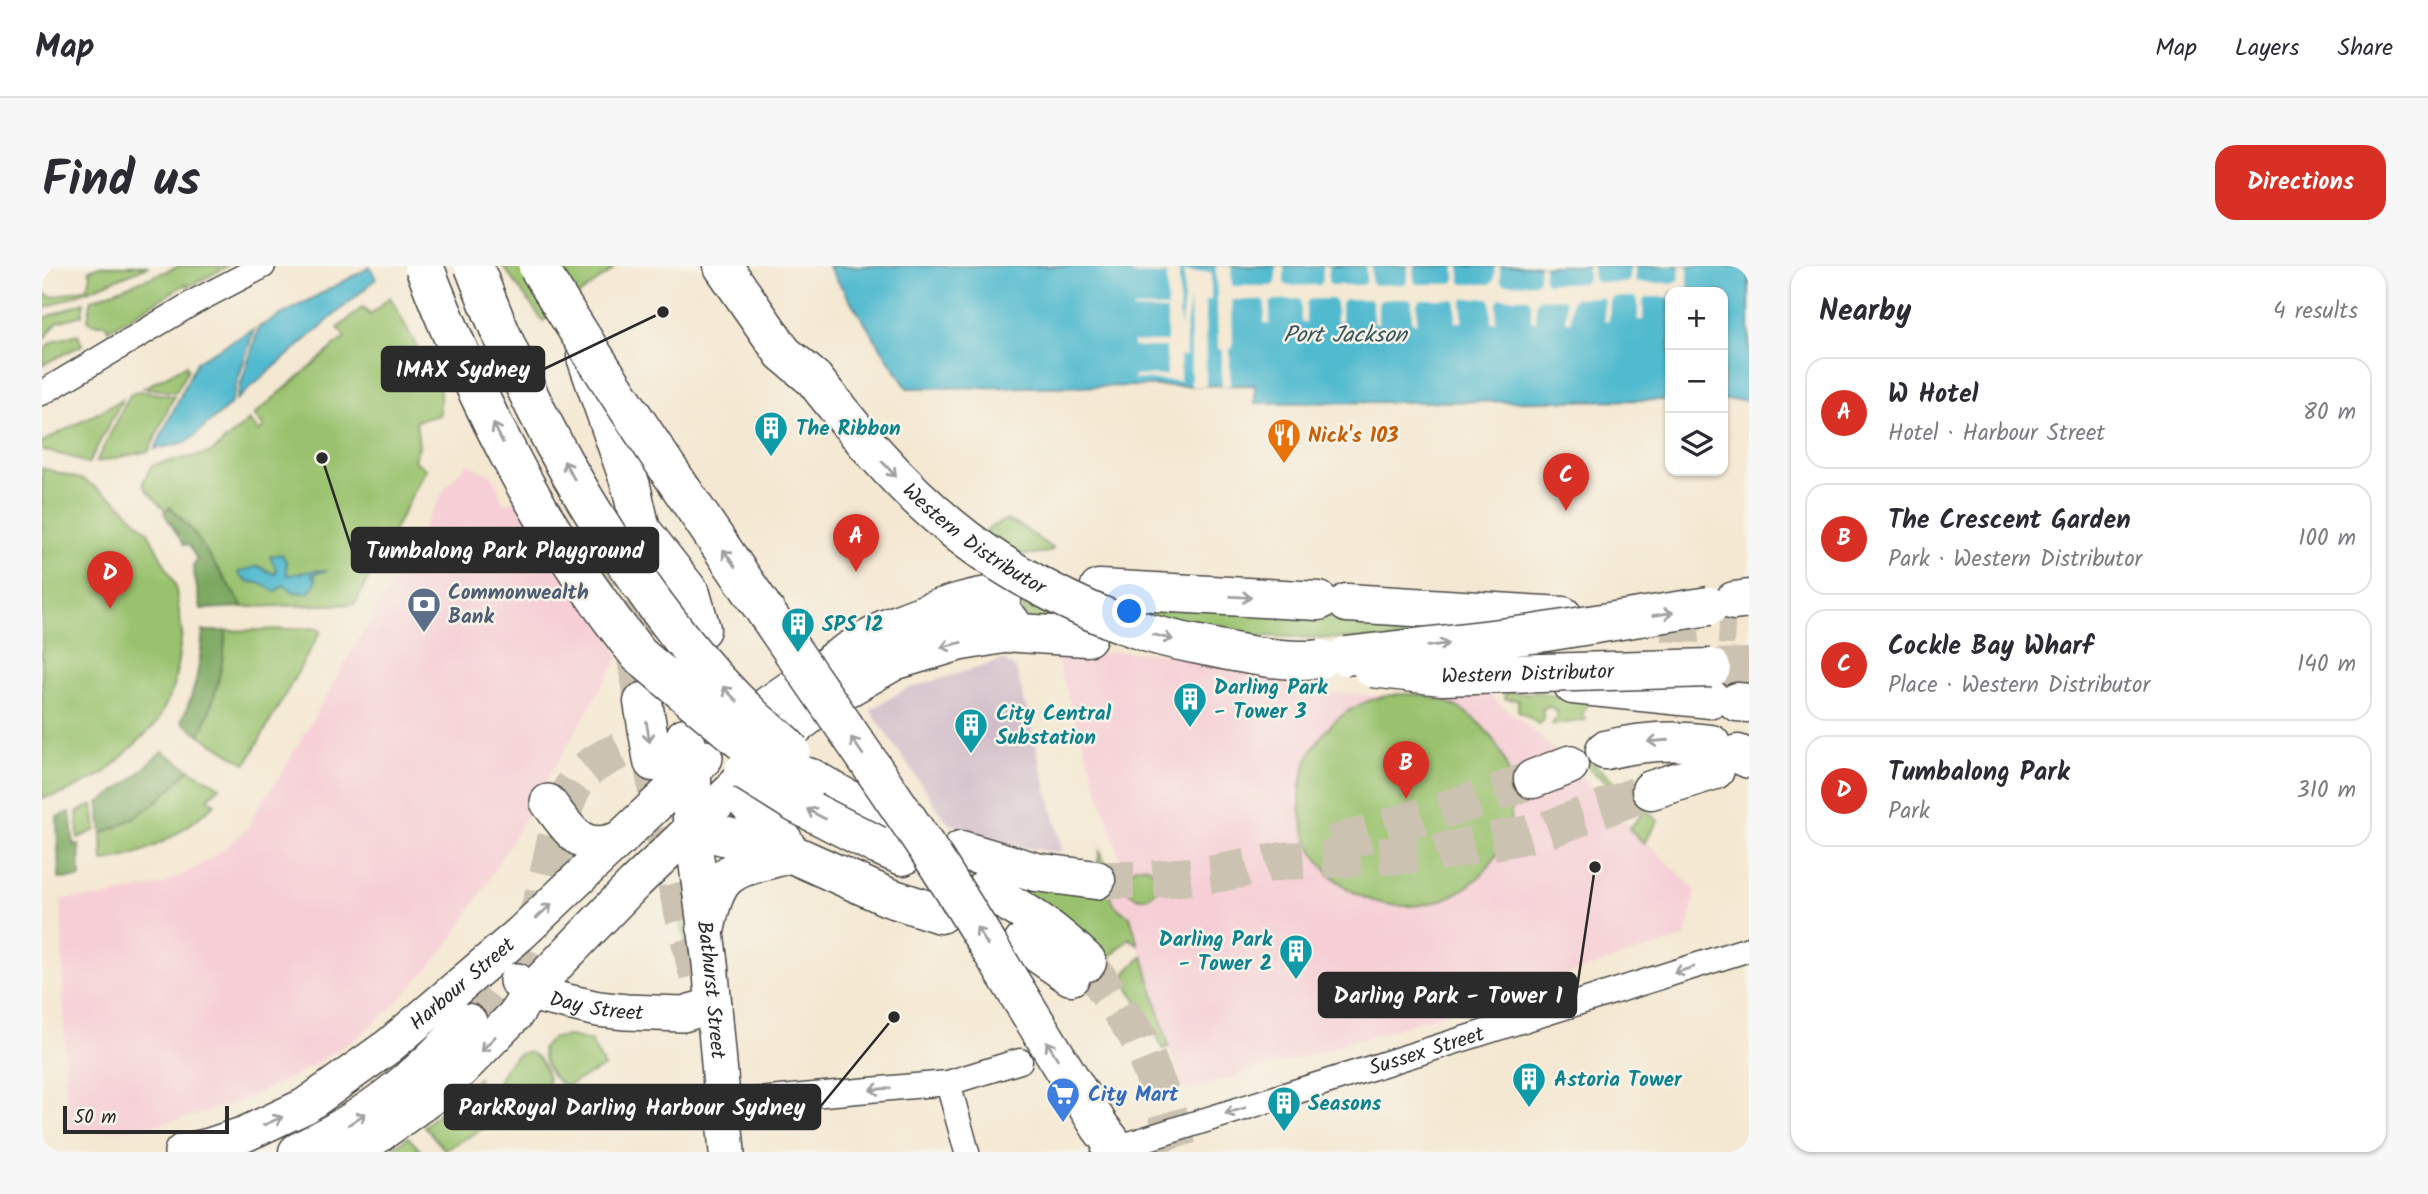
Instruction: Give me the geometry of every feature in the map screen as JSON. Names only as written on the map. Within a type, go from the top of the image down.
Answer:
[{"type":"highway","points":[[424,266],[468,371],[528,492],[570,562],[639,655],[664,703],[726,759],[797,804],[903,856]]},
{"type":"highway","points":[[474,266],[527,391],[563,460],[631,572],[680,638],[723,687],[786,745],[811,778]]},
{"type":"highway","points":[[537,266],[652,446],[933,857],[1113,1151]]},
{"type":"highway","points":[[554,266],[585,352],[624,507],[652,573]]},
{"type":"highway","name":"Western Distributor","points":[[723,266],[783,352],[814,379],[866,444],[951,528],[1011,570],[1090,610],[1137,630],[1234,652],[1327,660],[1443,676],[1727,693]]},
{"type":"highway","points":[[752,266],[796,340],[814,379]]},
{"type":"highway","points":[[624,507],[691,594],[701,629]]},
{"type":"highway","points":[[1099,589],[1563,616]]},
{"type":"highway","points":[[885,629],[951,604],[1003,594]]},
{"type":"highway","points":[[1327,660],[1735,612]]},
{"type":"highway","points":[[1018,633],[1087,637]]},
{"type":"highway","points":[[639,655],[774,768],[811,778],[864,810]]},
{"type":"highway","points":[[1573,685],[1727,693]]},
{"type":"highway","points":[[643,702],[653,762]]},
{"type":"highway","points":[[1605,750],[1673,740],[1728,757]]},
{"type":"highway","points":[[694,755],[692,828],[790,853],[888,897],[940,914]]},
{"type":"highway","points":[[1651,790],[1728,757]]},
{"type":"highway","points":[[1534,779],[1569,765]]},
{"type":"highway","points":[[738,784],[741,795],[752,811],[777,832],[790,853]]},
{"type":"highway","points":[[961,850],[1036,872],[1096,880]]},
{"type":"highway","points":[[706,927],[710,904],[719,886],[733,870],[790,853]]},
{"type":"highway","points":[[984,890],[1017,906],[1030,931],[1064,939],[1079,969]]},
{"type":"highway","points":[[298,1152],[332,1135],[414,1077],[468,1023]]},
{"type":"main road","points":[[982,610],[1003,614],[1013,621],[1018,633],[959,643],[895,662],[841,674],[885,629],[982,610]]},
{"type":"main road","name":"Harbour Street","points":[[182,1152],[244,1134],[305,1106],[389,1046],[520,933],[622,838],[694,755]]},
{"type":"main road","points":[[355,1152],[405,1119],[441,1090],[515,1015],[529,993],[634,884],[738,784]]},
{"type":"main road","points":[[548,802],[580,839],[589,845],[598,846],[622,838]]},
{"type":"main road","name":"Bathurst Street","points":[[692,828],[706,927],[727,1152]]},
{"type":"main road","name":"Day Street","points":[[493,956],[529,993],[598,1009],[683,1014],[714,1005]]},
{"type":"street","points":[[42,393],[196,301],[263,266]]},
{"type":"street","name":"Sussex Street","points":[[1113,1151],[1749,949]]},
{"type":"street","points":[[723,1103],[948,1083],[1020,1060]]},
{"type":"street","points":[[948,1083],[967,1152]]},
{"type":"shaded area","points":[[467,463],[493,476],[504,504],[534,495],[619,657],[478,898],[452,939],[429,968],[387,1012],[355,1039],[297,1075],[233,1104],[197,1115],[146,1127],[67,1132],[61,899],[103,897],[164,884],[224,849],[248,828],[446,487]]},
{"type":"shaded area","points":[[1118,652],[1159,653],[1292,673],[1295,694],[1308,694],[1308,691],[1396,697],[1489,695],[1542,738],[1696,891],[1686,937],[1382,1033],[1183,1090],[1143,956],[1138,947],[1123,937],[1096,873],[1099,841],[1107,865],[1121,861],[1056,658]]},
{"type":"shaded area","name":"City Central Substation","points":[[1004,660],[1016,669],[1062,847],[1061,853],[977,835],[948,823],[870,710],[906,689]]},
{"type":"green space","points":[[100,266],[149,266],[42,309],[42,293],[53,297],[87,288],[91,276],[89,270]]},
{"type":"green space","points":[[180,266],[228,266],[188,287],[186,284],[108,330],[106,324],[93,324],[88,320],[91,300]]},
{"type":"green space","points":[[503,266],[609,266],[613,270],[543,321]]},
{"type":"green space","points":[[390,297],[440,390],[440,415],[416,421],[419,446],[414,460],[426,469],[355,604],[243,607],[194,533],[171,507],[166,511],[145,488],[143,482],[152,465],[211,453],[249,420],[259,432],[264,427],[254,415],[345,337],[338,328],[363,307],[370,315]]},
{"type":"green space","points":[[84,302],[82,315],[58,322],[42,341],[42,319]]},
{"type":"green space","points":[[78,334],[82,345],[42,365],[45,350],[52,342]]},
{"type":"green space","points":[[186,365],[188,369],[176,392],[144,388]]},
{"type":"green space","points":[[138,391],[174,396],[149,451],[96,462],[130,395]]},
{"type":"green space","points":[[122,400],[88,464],[42,450],[42,442]]},
{"type":"green space","points":[[42,468],[84,480],[117,501],[148,532],[175,584],[182,633],[174,687],[157,723],[105,773],[65,793],[42,798]]},
{"type":"green space","points":[[170,507],[194,533],[243,607],[201,609],[193,567],[197,560],[164,513]]},
{"type":"green space","points":[[1005,520],[1019,525],[1053,549],[1049,552],[987,559],[984,534]]},
{"type":"green space","points":[[1059,602],[1277,612],[1494,630],[1382,640],[1226,635],[1032,625],[1018,606]]},
{"type":"green space","points":[[318,628],[321,631],[246,764],[200,735],[218,684],[226,631]]},
{"type":"green space","points":[[203,631],[226,631],[218,684],[200,735],[181,721],[196,678]]},
{"type":"green space","points":[[1508,693],[1541,693],[1586,702],[1582,714],[1586,720],[1553,725],[1557,711],[1548,706],[1542,710],[1544,720],[1539,724],[1518,711],[1518,700],[1506,699],[1504,696]]},
{"type":"green space","points":[[1406,694],[1447,702],[1481,725],[1504,759],[1512,800],[1504,841],[1481,875],[1447,898],[1406,906],[1365,898],[1331,875],[1308,841],[1300,800],[1308,759],[1331,725],[1365,702]]},
{"type":"green space","points":[[162,751],[189,769],[150,807],[127,822],[102,833],[99,803],[133,779]]},
{"type":"green space","points":[[1586,757],[1658,821],[1644,843],[1629,829],[1642,814],[1581,761]]},
{"type":"green space","points":[[189,769],[220,787],[208,798],[215,804],[164,842],[119,859],[103,861],[102,833],[127,822],[150,807]]},
{"type":"green space","points":[[93,805],[96,830],[78,838],[77,812]]},
{"type":"green space","points":[[70,812],[74,846],[79,844],[80,878],[59,879],[57,817]]},
{"type":"green space","points":[[1100,850],[1113,902],[1130,916],[1138,944],[1129,938],[1109,958],[1081,933],[1015,889],[1017,879],[1096,873]]},
{"type":"green space","points":[[1142,866],[1154,870],[1158,882],[1154,894],[1142,898],[1130,894],[1126,882],[1130,870]]},
{"type":"green space","points":[[686,886],[697,966],[689,968],[676,889]]},
{"type":"green space","points":[[1143,956],[1169,1047],[1163,1049],[1152,1024],[1123,979],[1128,970]]},
{"type":"green space","points":[[570,1036],[591,1041],[604,1067],[566,1086],[556,1080],[549,1070],[542,1048],[553,1038]]},
{"type":"green space","points":[[525,1052],[541,1062],[547,1075],[548,1088],[546,1094],[509,1113],[497,1086],[507,1065]]},
{"type":"green space","points":[[478,1078],[482,1105],[495,1122],[445,1150],[424,1126]]},
{"type":"green space","points":[[408,1137],[422,1152],[388,1152]]},
{"type":"water","name":"Port Jackson","points":[[828,266],[1749,266],[1749,400],[1728,400],[1728,287],[1665,287],[1665,400],[1255,403],[1255,385],[907,388]]},
{"type":"water","points":[[370,267],[376,279],[236,400],[259,327]]},
{"type":"water","points":[[254,329],[230,405],[187,442],[155,449],[197,361]]},
{"type":"water","points":[[282,554],[286,561],[287,575],[327,570],[312,575],[316,579],[315,584],[308,593],[294,592],[284,585],[275,592],[244,580],[238,572],[258,566],[274,574],[277,571],[270,556]]},
{"type":"pier","points":[[1216,266],[1231,266],[1232,286],[1272,286],[1276,282],[1276,266],[1284,266],[1284,283],[1287,286],[1320,285],[1323,281],[1323,266],[1329,266],[1328,282],[1331,285],[1363,285],[1366,281],[1366,266],[1372,266],[1371,282],[1374,285],[1405,284],[1408,280],[1408,266],[1414,266],[1416,284],[1451,284],[1455,280],[1455,266],[1460,266],[1460,280],[1463,284],[1491,284],[1495,266],[1500,266],[1500,280],[1503,284],[1535,283],[1539,279],[1539,266],[1544,266],[1544,280],[1547,283],[1584,283],[1588,278],[1588,266],[1593,266],[1593,279],[1596,282],[1626,283],[1630,279],[1630,266],[1635,266],[1637,283],[1675,283],[1679,279],[1680,266],[1688,266],[1688,287],[1665,287],[1665,297],[1647,297],[1643,301],[1643,320],[1638,320],[1638,300],[1635,297],[1613,297],[1610,301],[1609,321],[1604,321],[1602,297],[1575,298],[1571,302],[1571,321],[1566,321],[1566,301],[1563,298],[1540,298],[1536,302],[1536,322],[1531,321],[1531,302],[1528,298],[1500,298],[1497,302],[1496,322],[1491,322],[1489,298],[1465,298],[1462,303],[1462,322],[1456,322],[1454,299],[1421,299],[1417,303],[1417,322],[1412,322],[1410,299],[1382,299],[1378,303],[1378,323],[1373,323],[1373,303],[1370,299],[1345,299],[1341,303],[1341,322],[1336,322],[1336,302],[1333,299],[1310,299],[1306,303],[1306,322],[1301,322],[1299,299],[1274,300],[1270,304],[1270,324],[1264,324],[1265,304],[1262,300],[1232,300],[1233,348],[1230,349],[1230,385],[1222,386],[1222,349],[1218,349]]},
{"type":"pier","points":[[1179,270],[1180,329],[1184,272],[1211,272],[1211,300],[1205,301],[1206,386],[1191,386],[1190,299],[1186,356],[1180,356],[1180,381],[1134,379],[1134,376],[1167,375],[1166,347],[1133,347],[1133,342],[1167,342],[1167,311],[1133,308],[1167,308],[1167,275],[1132,274],[1132,271]]},
{"type":"tunnel","points":[[618,546],[643,702]]},
{"type":"tunnel","points":[[1662,622],[1735,626]]},
{"type":"tunnel","points":[[1711,668],[1749,667]]},
{"type":"tunnel","points":[[468,1023],[499,986],[516,959],[537,915],[565,806],[579,777],[603,759],[643,744],[658,745],[681,753]]},
{"type":"tunnel","points":[[654,771],[662,824],[699,979]]},
{"type":"tunnel","points":[[1332,845],[1485,797],[1533,779]]},
{"type":"tunnel","points":[[1096,880],[1146,880],[1214,874],[1283,861],[1429,854],[1544,831],[1651,790]]},
{"type":"tunnel","points":[[1087,962],[1137,1035],[1164,1102],[1179,1152]]},
{"type":"place","name":"IMAX Sydney","points":[[663,312]]},
{"type":"place","name":"Tumbalong Park Playground","points":[[322,458]]},
{"type":"place","name":"The Ribbon","points":[[771,458]]},
{"type":"place","name":"Nick's 103","points":[[1284,465]]},
{"type":"place","name":"Cockle Bay Wharf","points":[[1566,511]]},
{"type":"place","name":"W Hotel","points":[[856,572]]},
{"type":"place","name":"Tumbalong Park","points":[[110,609]]},
{"type":"place","name":"Commonwealth Bank","points":[[424,634]]},
{"type":"place","name":"SPS 12","points":[[798,654]]},
{"type":"place","name":"Darling Park - Tower 3","points":[[1190,729]]},
{"type":"place","name":"City Central Substation","points":[[971,755]]},
{"type":"place","name":"The Crescent Garden","points":[[1406,799]]},
{"type":"place","name":"Darling Park - Tower 1","points":[[1595,867]]},
{"type":"place","name":"Darling Park - Tower 2","points":[[1296,981]]},
{"type":"place","name":"ParkRoyal Darling Harbour Sydney","points":[[894,1017]]},
{"type":"place","name":"Astoria Tower","points":[[1529,1109]]},
{"type":"place","name":"City Mart","points":[[1063,1124]]},
{"type":"place","name":"Seasons","points":[[1284,1133]]}]
